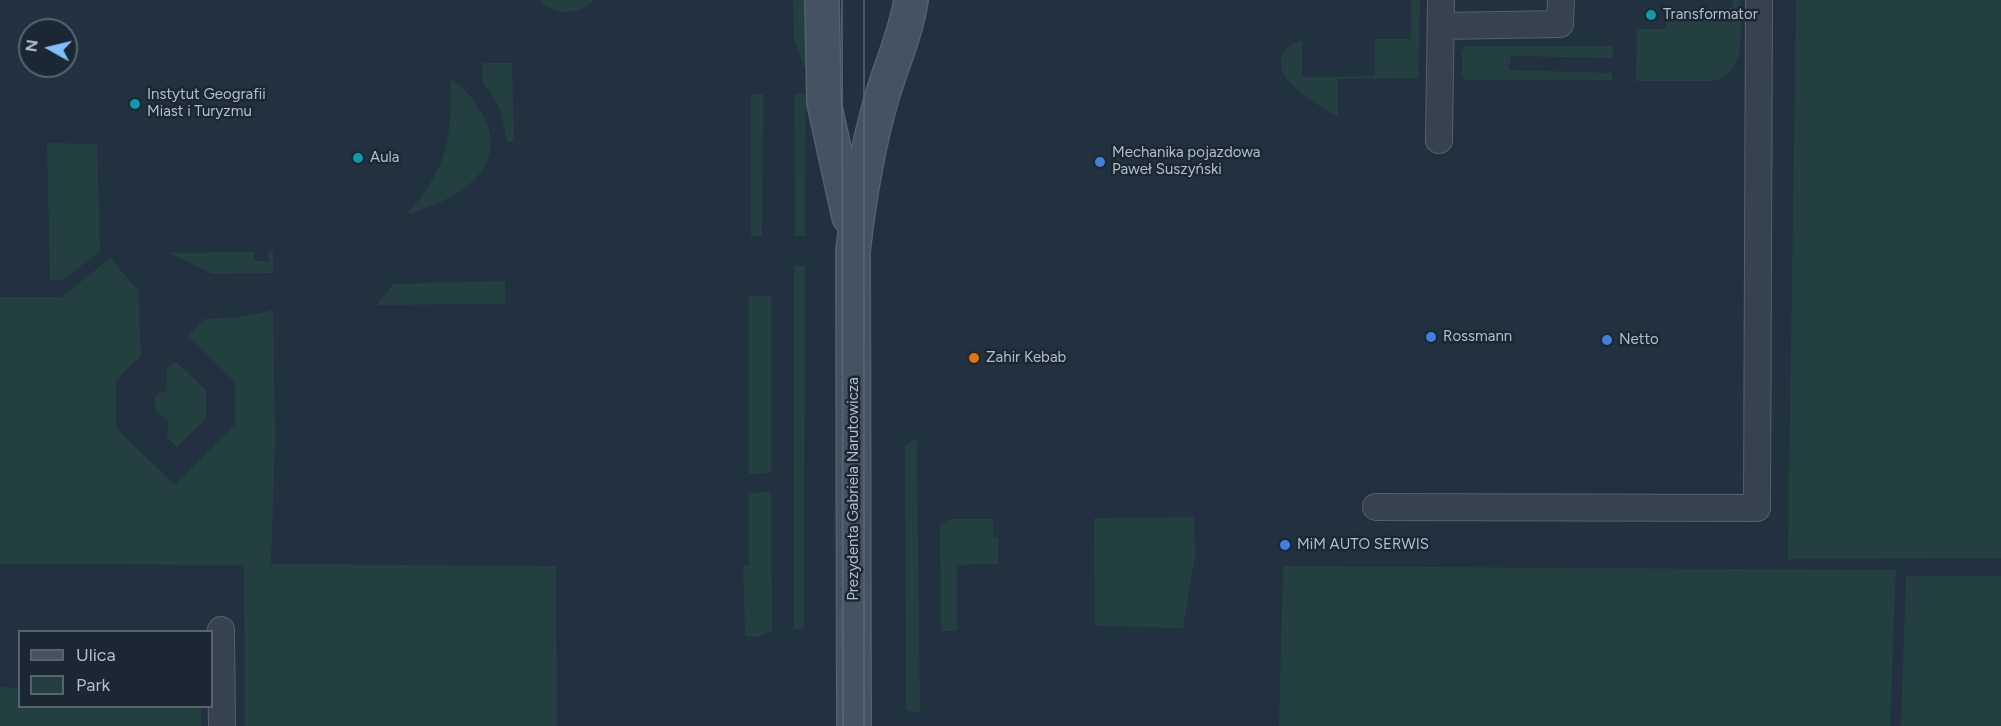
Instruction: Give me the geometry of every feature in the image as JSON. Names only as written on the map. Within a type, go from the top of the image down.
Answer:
[{"type":"street","name":"Prezydenta Gabriela Narutowicza","points":[[822,0],[824,104],[842,179],[854,251]]},
{"type":"street","name":"Prezydenta Gabriela Narutowicza","points":[[854,726],[854,251],[857,213],[873,130],[902,38],[911,0]]},
{"type":"lane","points":[[1439,140],[1441,0]]},
{"type":"lane","points":[[1441,26],[1560,24],[1561,0]]},
{"type":"lane","points":[[1376,507],[1757,508],[1759,0]]},
{"type":"lane","points":[[221,630],[222,726]]},
{"type":"green space","points":[[540,0],[594,0],[582,9],[567,12],[552,9]]},
{"type":"green space","points":[[793,0],[805,0],[805,69],[794,40]]},
{"type":"green space","points":[[1411,0],[1420,0],[1418,78],[1338,79],[1338,117],[1299,92],[1283,73],[1281,64],[1283,54],[1291,45],[1302,41],[1302,77],[1375,76],[1375,39],[1411,39]]},
{"type":"green space","points":[[1733,0],[1740,0],[1740,48],[1738,59],[1725,76],[1714,81],[1636,81],[1637,29],[1666,29],[1666,8],[1732,8]]},
{"type":"green space","points":[[1796,0],[2001,0],[2001,558],[1788,559]]},
{"type":"green space","points":[[1466,46],[1613,46],[1613,58],[1511,56],[1509,70],[1612,73],[1612,80],[1465,80],[1462,74],[1462,51]]},
{"type":"green space","points":[[483,63],[512,63],[514,142],[507,142],[500,109],[483,82]]},
{"type":"green space","points":[[450,79],[464,89],[481,112],[489,132],[490,150],[485,166],[474,180],[460,191],[425,209],[407,214],[431,182],[445,151],[450,119]]},
{"type":"green space","points":[[751,94],[763,94],[762,236],[751,236]]},
{"type":"green space","points":[[794,94],[806,94],[805,236],[795,236]]},
{"type":"green space","points":[[47,143],[97,144],[100,251],[63,280],[50,280]]},
{"type":"green space","points":[[268,251],[273,251],[273,273],[212,274],[170,253],[254,252],[254,261],[269,261]]},
{"type":"green space","points":[[110,258],[138,290],[141,356],[116,380],[116,428],[175,485],[235,424],[235,382],[188,336],[204,319],[241,317],[273,310],[275,439],[271,564],[556,566],[557,726],[245,726],[244,565],[0,564],[0,297],[62,297]]},
{"type":"green space","points":[[794,266],[805,266],[804,629],[794,629]]},
{"type":"green space","points":[[505,281],[505,304],[377,305],[393,284]]},
{"type":"green space","points":[[749,296],[771,296],[771,473],[749,474]]},
{"type":"green space","points":[[176,362],[206,390],[206,419],[177,447],[167,438],[168,421],[155,410],[155,396],[167,390],[167,369]]},
{"type":"green space","points":[[917,439],[920,712],[906,711],[905,445]]},
{"type":"green space","points":[[771,492],[772,631],[758,637],[745,636],[743,565],[749,565],[749,493]]},
{"type":"green space","points":[[1194,517],[1195,556],[1183,628],[1095,626],[1094,518]]},
{"type":"green space","points":[[949,519],[993,519],[993,537],[998,537],[998,564],[957,565],[957,631],[941,631],[940,525]]},
{"type":"green space","points":[[1283,566],[1896,570],[1890,726],[1279,726]]},
{"type":"green space","points":[[1906,576],[2001,576],[2001,726],[1901,726]]},
{"type":"green space","points":[[0,687],[18,688],[18,708],[201,708],[201,726],[0,726]]},
{"type":"tram line","points":[[842,0],[843,726]]},
{"type":"tram line","points":[[864,0],[864,726]]},
{"type":"place","name":"Transformator","points":[[1651,15]]},
{"type":"place","name":"Instytut Geografii Miast i Turyzmu","points":[[135,104]]},
{"type":"place","name":"Aula","points":[[358,158]]},
{"type":"place","name":"Mechanika pojazdowa Paweł Suszyński","points":[[1100,162]]},
{"type":"place","name":"Rossmann","points":[[1431,337]]},
{"type":"place","name":"Netto","points":[[1607,340]]},
{"type":"place","name":"Zahir Kebab","points":[[974,358]]},
{"type":"place","name":"MiM AUTO SERWIS","points":[[1285,545]]}]
